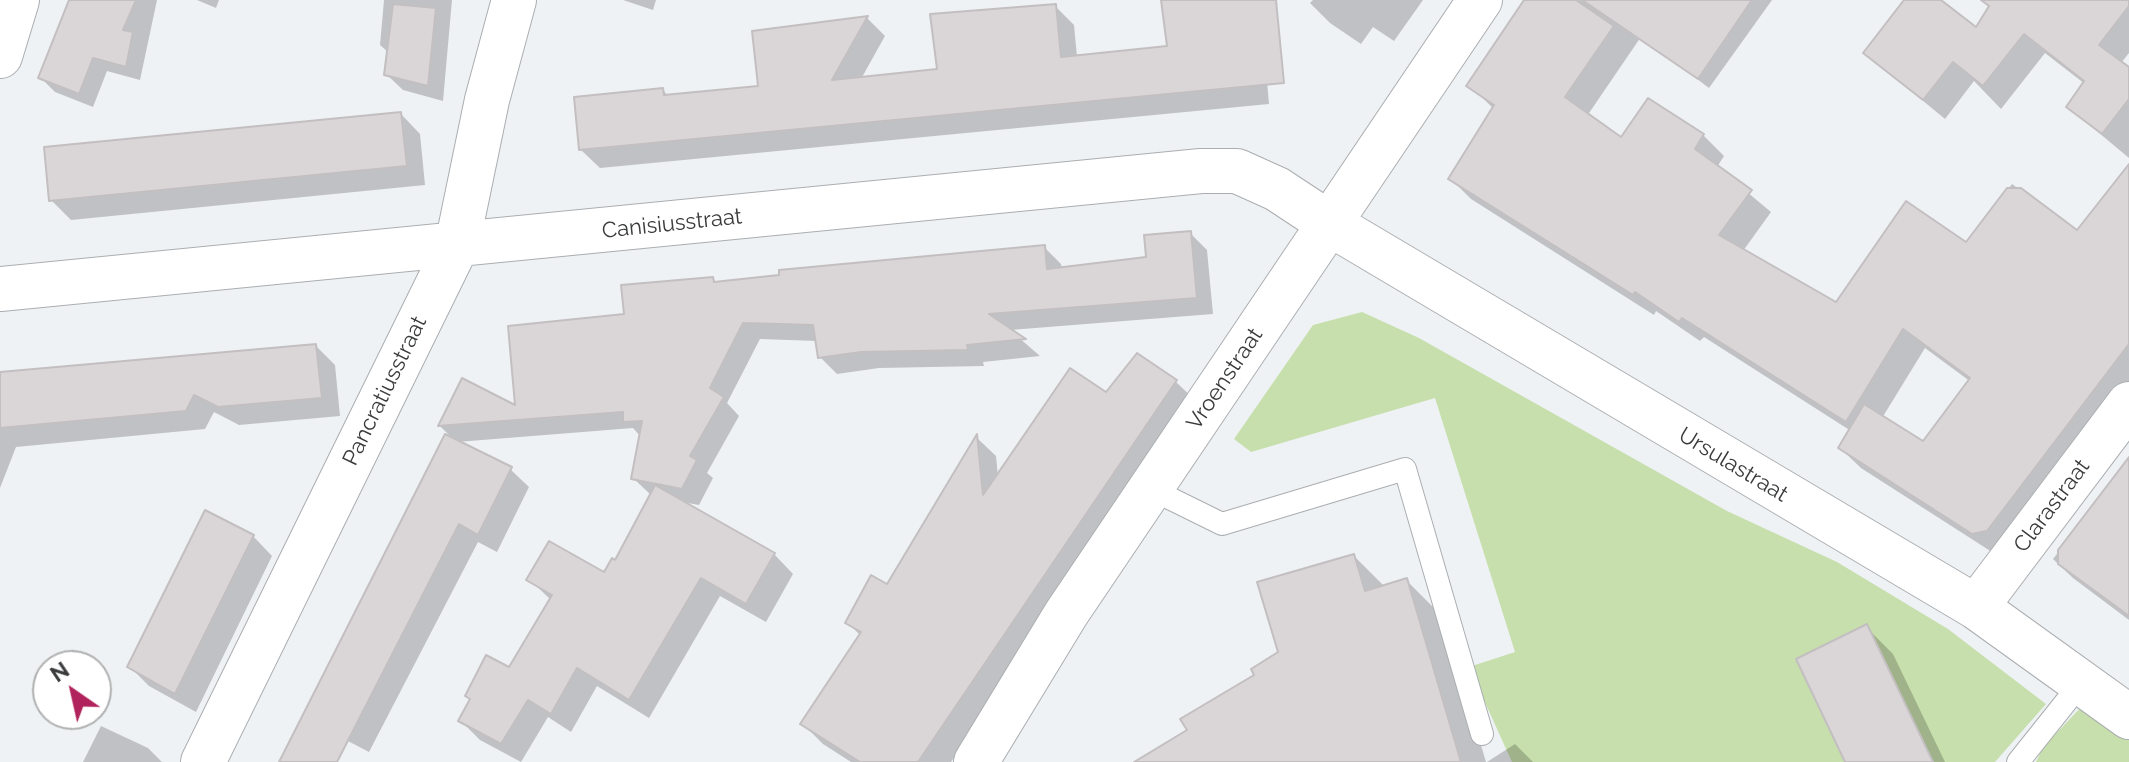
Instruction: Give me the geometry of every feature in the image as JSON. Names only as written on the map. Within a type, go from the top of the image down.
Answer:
[{"type":"street","points":[[0,56],[17,0]]},
{"type":"street","name":"Pancratiusstraat","points":[[203,762],[457,245],[487,100],[514,0]]},
{"type":"street","name":"Vroenstraat","points":[[976,762],[1066,614],[1480,0]]},
{"type":"street","name":"Canisiusstraat","points":[[0,289],[1219,170],[1254,177],[1330,224]]},
{"type":"street","name":"Ursulastraat","points":[[1330,224],[1976,607],[2129,717]]},
{"type":"street","name":"Clarastraat","points":[[1976,607],[2129,404]]},
{"type":"lane","points":[[1151,489],[1222,524],[1405,469],[1482,734]]},
{"type":"lane","points":[[2018,762],[2081,683]]},
{"type":"green space","points":[[1362,312],[1419,338],[1727,511],[1837,562],[1948,629],[2046,704],[1995,762],[1512,762],[1469,667],[1515,652],[1435,398],[1251,452],[1234,439],[1313,325]]},
{"type":"green space","points":[[2088,700],[2129,736],[2129,762],[2036,762],[2043,747]]},
{"type":"building","points":[[69,0],[136,0],[123,30],[133,32],[126,67],[93,58],[79,94],[38,78]]},
{"type":"building","points":[[1161,0],[1276,0],[1284,83],[579,150],[574,97],[663,88],[664,95],[758,86],[752,31],[868,16],[832,80],[937,69],[930,14],[1056,4],[1061,57],[1167,46]]},
{"type":"building","points":[[1524,0],[1576,0],[1614,26],[1565,97],[1621,137],[1648,98],[1704,134],[1695,149],[1752,190],[1719,235],[1836,302],[1906,201],[1966,242],[2007,188],[2021,188],[2077,230],[2129,164],[2129,344],[1987,531],[1972,534],[1838,448],[1864,404],[1923,441],[1970,378],[1903,329],[1846,422],[1682,318],[1679,322],[1635,292],[1633,295],[1448,179],[1494,105],[1466,86]]},
{"type":"building","points":[[1582,0],[1752,0],[1698,79]]},
{"type":"building","points":[[1904,0],[1941,0],[1976,27],[1989,6],[1981,0],[2129,0],[2129,6],[2099,45],[2129,67],[2129,99],[2102,134],[2066,107],[2084,81],[2024,34],[1983,86],[1953,62],[1923,100],[1863,53]]},
{"type":"building","points":[[393,4],[436,8],[428,86],[384,75]]},
{"type":"building","points":[[401,112],[407,166],[49,201],[44,147]]},
{"type":"building","points":[[1191,231],[1197,298],[989,314],[1026,339],[967,345],[968,350],[861,352],[818,358],[813,325],[743,323],[710,388],[724,397],[690,456],[697,460],[682,489],[631,479],[642,421],[623,422],[623,412],[438,426],[462,378],[515,405],[508,326],[624,314],[621,285],[713,277],[714,282],[779,275],[779,270],[1045,245],[1047,269],[1146,257],[1144,235]]},
{"type":"building","points":[[316,344],[322,398],[218,407],[194,395],[186,411],[0,428],[0,372]]},
{"type":"building","points":[[1137,353],[1177,380],[918,762],[860,762],[800,724],[861,632],[845,623],[871,575],[887,584],[977,434],[983,495],[1070,368],[1106,392]]},
{"type":"building","points":[[445,434],[512,467],[478,535],[459,524],[337,762],[279,762]]},
{"type":"building","points":[[2129,457],[2129,616],[2058,564],[2058,550]]},
{"type":"building","points":[[655,485],[775,553],[746,604],[701,578],[629,700],[577,668],[551,714],[528,700],[501,744],[458,721],[470,699],[465,696],[486,655],[509,667],[552,595],[526,580],[549,541],[604,572],[612,558],[615,560]]},
{"type":"building","points":[[205,510],[254,535],[175,694],[127,667]]},
{"type":"building","points":[[1354,554],[1365,591],[1407,578],[1461,762],[1134,762],[1187,730],[1180,719],[1254,675],[1251,669],[1278,652],[1257,582]]},
{"type":"building","points":[[1867,624],[1933,762],[1845,762],[1796,659]]}]
